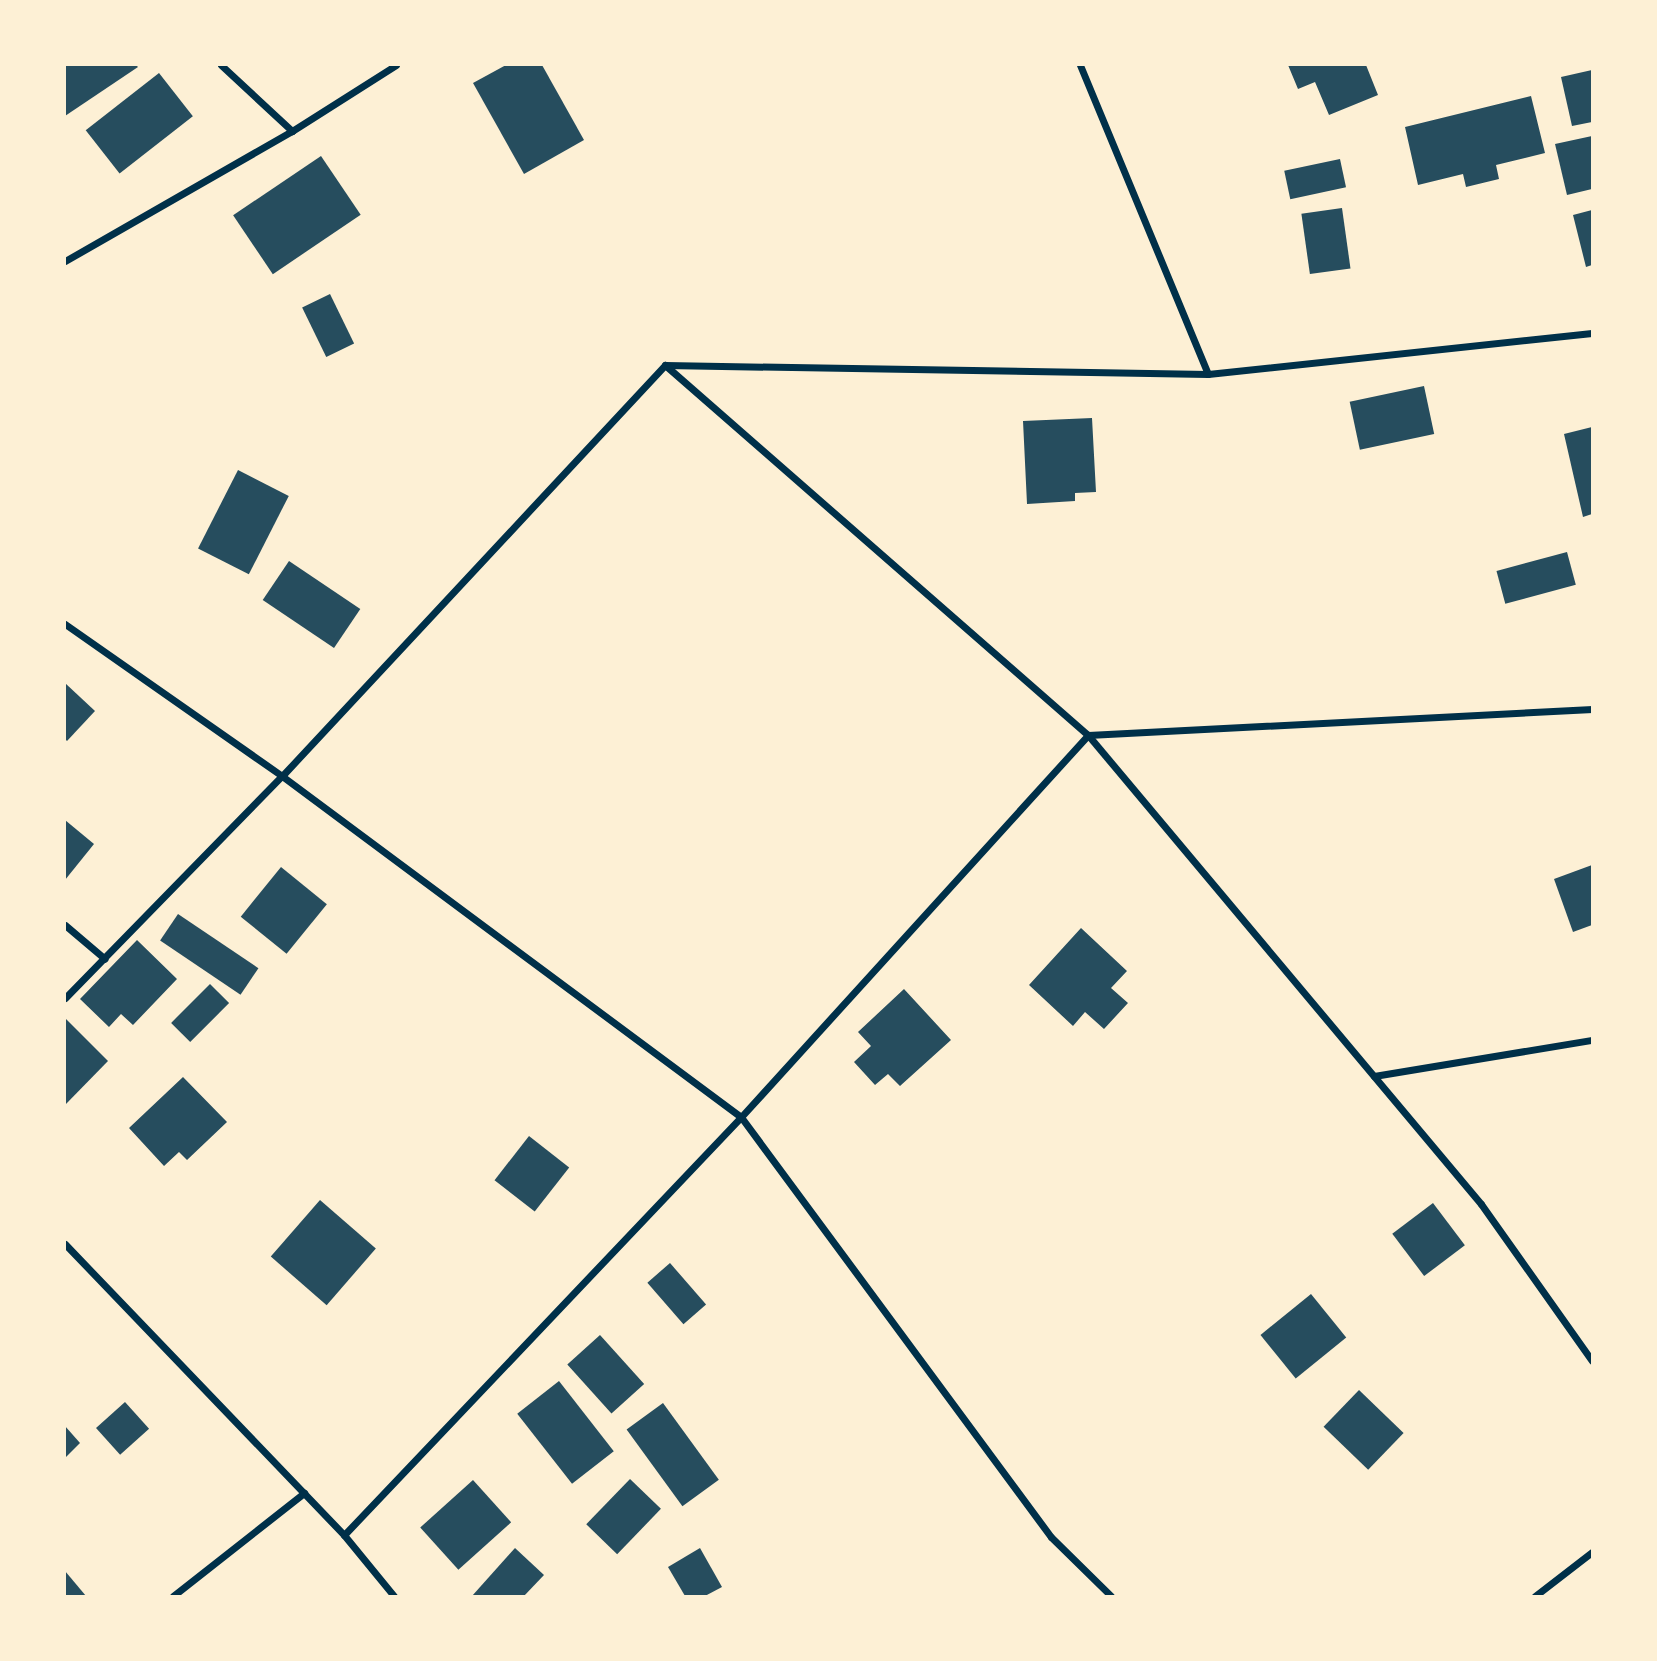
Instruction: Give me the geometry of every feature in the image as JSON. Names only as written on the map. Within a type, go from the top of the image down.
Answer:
[{"type":"street","points":[[221,65],[292,131]]},
{"type":"street","points":[[65,261],[292,131],[397,65]]},
{"type":"street","points":[[1080,65],[1208,374]]},
{"type":"street","points":[[65,998],[282,776],[665,365],[1208,374],[1592,333]]},
{"type":"street","points":[[665,365],[1088,735],[1481,1205],[1592,1361]]},
{"type":"street","points":[[65,624],[282,776],[741,1117],[1051,1538],[1111,1596]]},
{"type":"street","points":[[344,1535],[741,1117],[1088,735],[1592,709]]},
{"type":"street","points":[[65,925],[105,959]]},
{"type":"street","points":[[1374,1076],[1592,1040]]},
{"type":"street","points":[[65,1244],[344,1535],[394,1596]]},
{"type":"street","points":[[173,1596],[304,1493]]},
{"type":"street","points":[[1535,1596],[1592,1552]]},
{"type":"building","points":[[65,65],[136,65],[138,67],[65,116]]},
{"type":"building","points":[[506,65],[542,65],[584,140],[524,174],[473,83]]},
{"type":"building","points":[[1288,65],[1366,65],[1378,95],[1329,115],[1315,82],[1298,89]]},
{"type":"building","points":[[1592,70],[1592,122],[1572,126],[1561,77]]},
{"type":"building","points":[[159,73],[193,116],[120,174],[86,130]]},
{"type":"building","points":[[1531,96],[1545,153],[1496,165],[1499,179],[1466,187],[1463,174],[1418,185],[1405,127]]},
{"type":"building","points":[[1592,136],[1592,189],[1567,195],[1555,144]]},
{"type":"building","points":[[321,156],[361,215],[273,274],[233,215]]},
{"type":"building","points":[[1340,159],[1346,187],[1290,199],[1284,171]]},
{"type":"building","points":[[1342,208],[1350,268],[1310,274],[1301,214]]},
{"type":"building","points":[[1592,210],[1592,265],[1586,267],[1573,215]]},
{"type":"building","points":[[330,294],[354,343],[326,357],[302,308]]},
{"type":"building","points":[[1424,386],[1434,434],[1360,450],[1350,402]]},
{"type":"building","points":[[1092,418],[1096,492],[1075,493],[1075,501],[1027,504],[1023,421]]},
{"type":"building","points":[[1592,427],[1592,514],[1583,517],[1564,434]]},
{"type":"building","points":[[238,470],[289,496],[249,574],[198,548]]},
{"type":"building","points":[[1567,552],[1576,585],[1505,604],[1496,571]]},
{"type":"building","points":[[289,561],[360,609],[334,648],[263,600]]},
{"type":"building","points":[[65,683],[95,711],[67,741],[65,739]]},
{"type":"building","points":[[65,820],[94,844],[65,880]]},
{"type":"building","points":[[1592,865],[1592,925],[1573,932],[1554,879]]},
{"type":"building","points":[[281,867],[327,904],[287,954],[241,917]]},
{"type":"building","points":[[178,914],[258,968],[241,995],[160,941]]},
{"type":"building","points":[[1081,928],[1127,971],[1111,988],[1128,1003],[1104,1029],[1085,1012],[1073,1026],[1029,985]]},
{"type":"building","points":[[137,940],[177,979],[133,1025],[121,1014],[109,1027],[80,999]]},
{"type":"building","points":[[210,984],[229,1003],[190,1042],[171,1023]]},
{"type":"building","points":[[904,989],[951,1040],[900,1086],[888,1074],[875,1085],[854,1062],[871,1046],[858,1032]]},
{"type":"building","points":[[65,1018],[108,1061],[65,1105]]},
{"type":"building","points":[[183,1077],[227,1122],[187,1160],[179,1152],[164,1166],[129,1128]]},
{"type":"building","points":[[529,1136],[569,1167],[535,1212],[495,1180]]},
{"type":"building","points":[[320,1200],[376,1249],[327,1305],[271,1257]]},
{"type":"building","points":[[1433,1203],[1465,1245],[1424,1276],[1392,1234]]},
{"type":"building","points":[[670,1263],[706,1305],[683,1324],[647,1283]]},
{"type":"building","points":[[1311,1294],[1346,1338],[1296,1378],[1260,1335]]},
{"type":"building","points":[[600,1335],[644,1384],[611,1413],[567,1364]]},
{"type":"building","points":[[559,1381],[614,1451],[572,1484],[517,1414]]},
{"type":"building","points":[[1359,1390],[1404,1433],[1368,1470],[1324,1427]]},
{"type":"building","points":[[125,1402],[149,1429],[120,1455],[96,1428]]},
{"type":"building","points":[[663,1403],[719,1480],[682,1506],[627,1429]]},
{"type":"building","points":[[65,1426],[80,1443],[65,1458]]},
{"type":"building","points":[[630,1479],[661,1509],[617,1554],[586,1524]]},
{"type":"building","points":[[473,1480],[511,1522],[458,1570],[420,1528]]},
{"type":"building","points":[[515,1548],[544,1575],[524,1596],[472,1596]]},
{"type":"building","points":[[700,1548],[722,1587],[705,1596],[685,1596],[668,1567]]},
{"type":"building","points":[[65,1571],[86,1596],[65,1596]]}]
